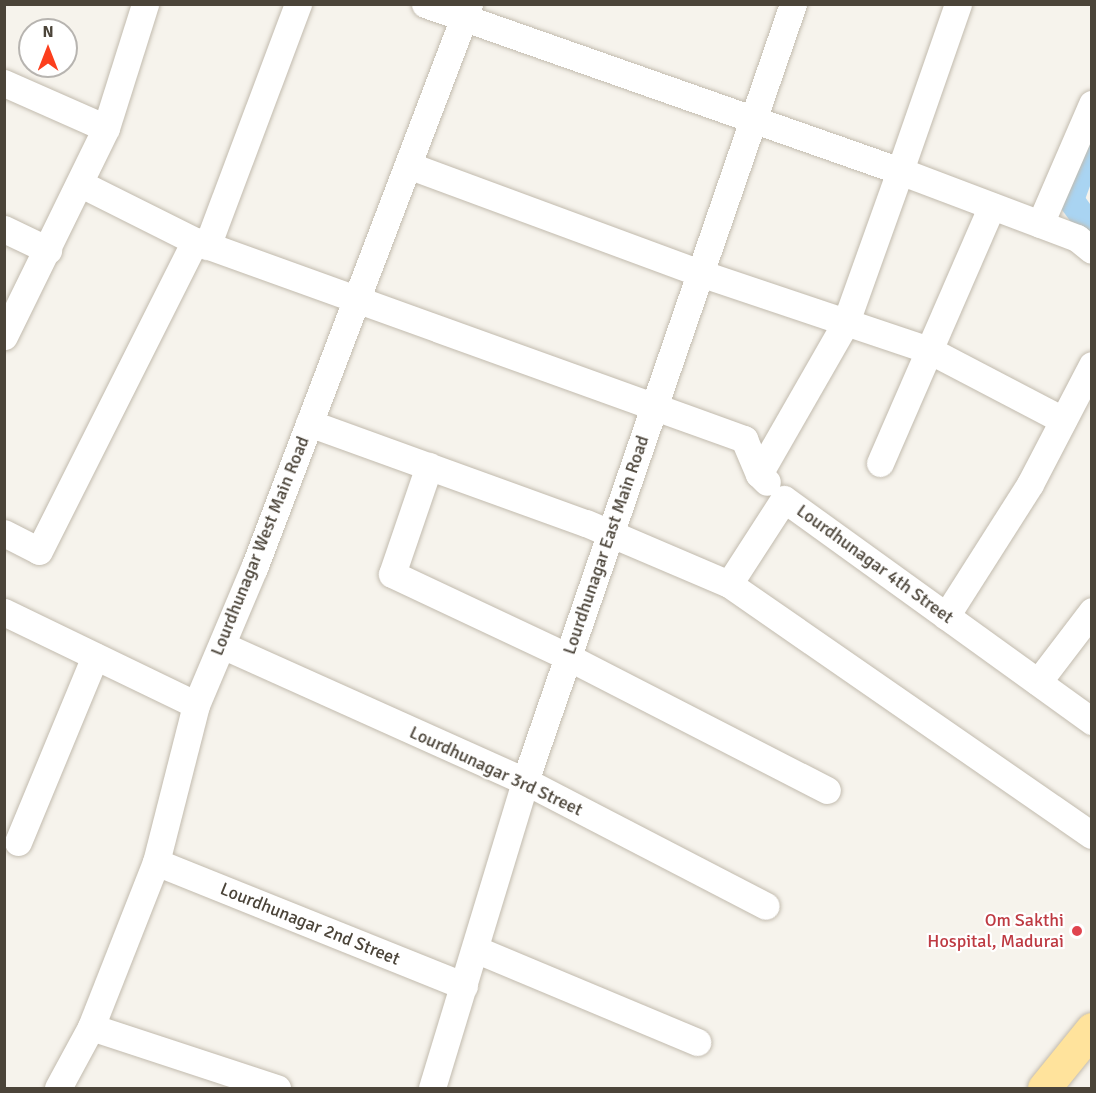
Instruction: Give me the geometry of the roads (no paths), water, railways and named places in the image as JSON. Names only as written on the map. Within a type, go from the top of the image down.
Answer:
[{"type":"main road","points":[[1044,1089],[1092,1029]]},
{"type":"street","points":[[4,336],[81,184],[106,128],[145,4]]},
{"type":"street","points":[[4,533],[39,551],[201,243],[297,4]]},
{"type":"street","points":[[425,4],[466,12],[753,120],[900,171],[1077,238],[1092,250]]},
{"type":"street","name":"Lourdhunagar East Main Road","points":[[432,1089],[525,781],[793,4]]},
{"type":"street","points":[[759,474],[846,322],[958,4]]},
{"type":"street","name":"Lourdhunagar West Main Road","points":[[58,1089],[91,1027],[156,862],[196,705],[222,645],[309,423],[466,12]]},
{"type":"street","points":[[4,83],[106,128]]},
{"type":"street","points":[[1040,224],[1092,104]]},
{"type":"street","points":[[408,165],[700,273],[929,350],[1063,420]]},
{"type":"street","points":[[81,184],[201,243],[744,439],[759,474],[784,498]]},
{"type":"street","points":[[880,463],[992,206]]},
{"type":"street","points":[[4,230],[48,250]]},
{"type":"street","points":[[946,616],[1030,484],[1092,365]]},
{"type":"street","points":[[309,423],[610,533],[729,584],[1092,835]]},
{"type":"street","points":[[429,466],[392,574],[568,657],[827,790]]},
{"type":"street","name":"Lourdhunagar 4th Street","points":[[729,584],[784,498],[1092,721]]},
{"type":"street","points":[[1038,682],[1092,611]]},
{"type":"street","points":[[4,612],[196,705]]},
{"type":"street","name":"Lourdhunagar 3rd Street","points":[[222,645],[525,781],[766,906]]},
{"type":"street","points":[[18,842],[95,656]]},
{"type":"street","name":"Lourdhunagar 2nd Street","points":[[156,862],[464,986]]},
{"type":"street","points":[[475,949],[697,1042]]},
{"type":"street","points":[[91,1027],[277,1089]]},
{"type":"waterway","points":[[1092,143],[1071,200],[1092,229]]},
{"type":"place","name":"Om Sakthi Hospital, Madurai","points":[[1077,931]]}]
